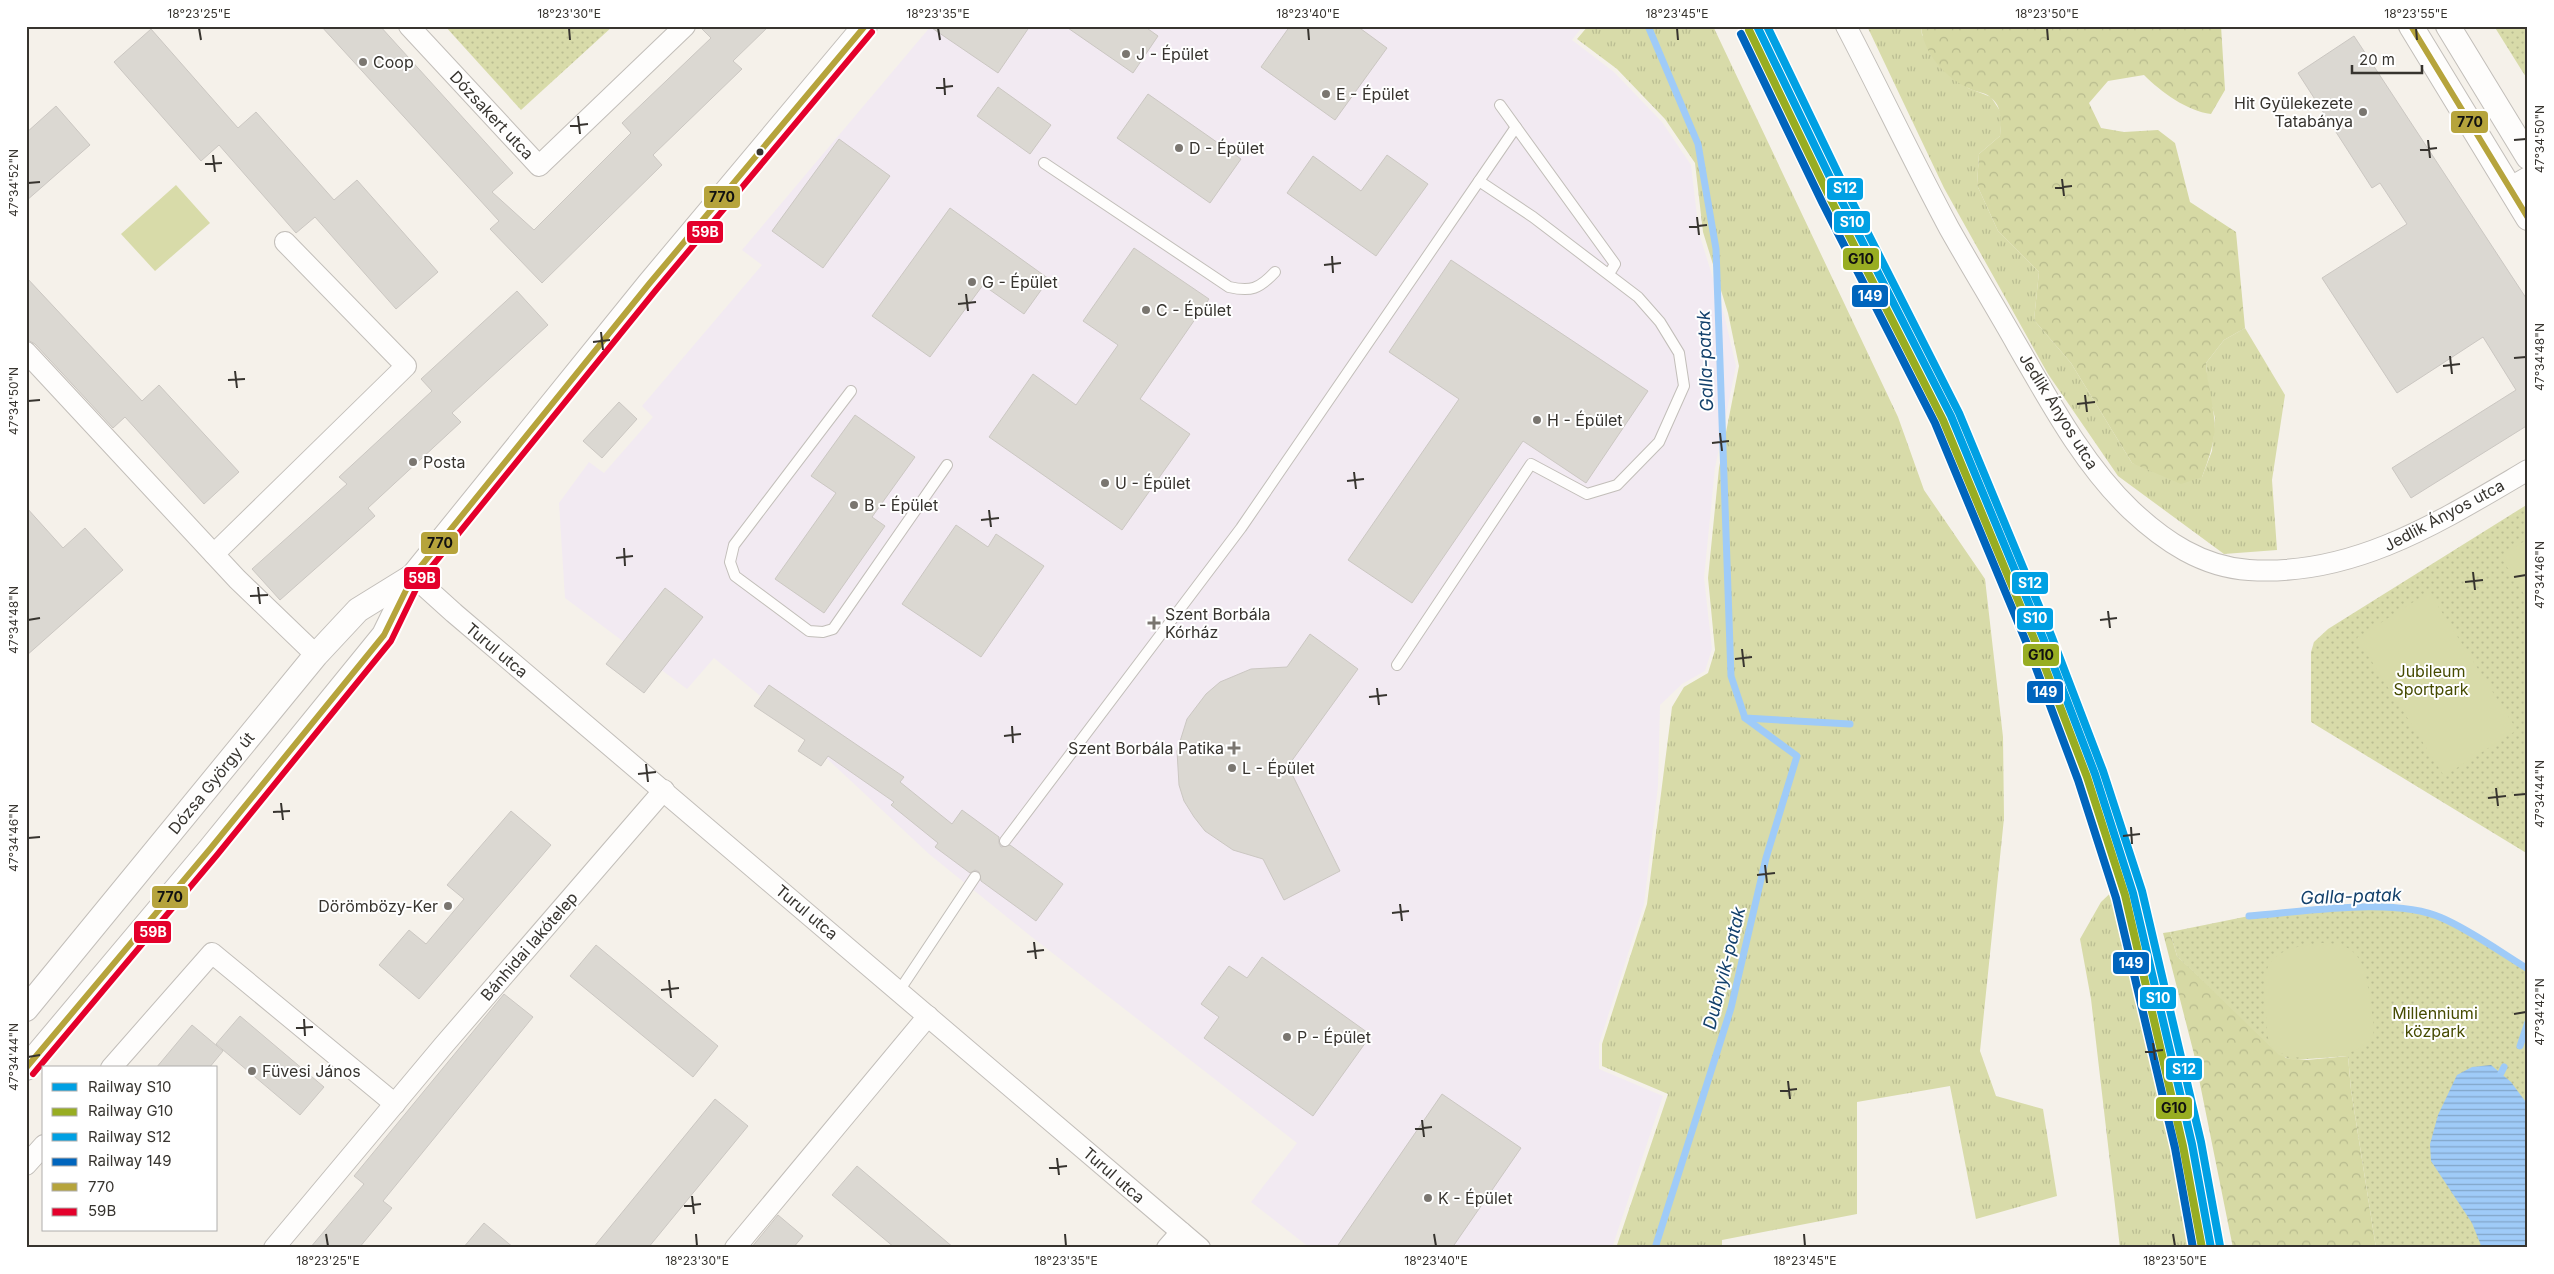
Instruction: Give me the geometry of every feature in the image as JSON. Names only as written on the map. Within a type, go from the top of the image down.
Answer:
[{"type":"street","name":"Dózsakert utca","points":[[410,26],[539,166],[684,26]]},
{"type":"street","name":"Dózsa György út","points":[[26,1068],[210,849],[384,635],[414,576],[649,284],[865,26]]},
{"type":"street","name":"Jedlik Ányos utca","points":[[1846,26],[1949,228],[2042,387],[2091,465],[2130,509],[2170,543],[2200,559],[2248,570],[2303,568],[2347,560],[2412,536],[2528,470]]},
{"type":"street","points":[[2411,26],[2518,182],[2528,218]]},
{"type":"street","points":[[2448,26],[2528,157]]},
{"type":"street","points":[[214,554],[406,366],[285,242]]},
{"type":"street","points":[[26,352],[214,554],[316,655]]},
{"type":"street","name":"Dózsa György út","points":[[26,1009],[316,655],[358,610],[414,576]]},
{"type":"street","name":"Turul utca","points":[[414,576],[454,614],[664,790],[1200,1248]]},
{"type":"street","name":"Bánhidai lakótelep","points":[[274,1248],[664,790]]},
{"type":"street","points":[[113,1066],[212,953],[395,1104]]},
{"type":"street","points":[[735,1248],[928,1016]]},
{"type":"street","points":[[26,1165],[42,1147]]},
{"type":"street","points":[[1167,1248],[1181,1232]]},
{"type":"lane","points":[[1500,105],[1615,264],[1609,274]]},
{"type":"lane","points":[[1005,841],[1241,528],[1516,127]]},
{"type":"lane","points":[[1044,164],[1229,287],[1244,291],[1263,285],[1274,272]]},
{"type":"lane","points":[[1397,665],[1531,464],[1588,494],[1617,485],[1659,442],[1684,386],[1679,353],[1660,322],[1638,297],[1533,217],[1479,181]]},
{"type":"lane","points":[[851,391],[734,545],[730,562],[735,576],[810,631],[823,632],[833,629],[947,465]]},
{"type":"lane","points":[[899,991],[975,877]]},
{"type":"shaded area","name":"Szent Borbála Kórház","points":[[931,26],[1583,26],[1572,40],[1614,72],[1662,122],[1691,165],[1699,233],[1724,314],[1736,366],[1715,468],[1704,578],[1712,649],[1705,671],[1682,684],[1660,705],[1658,786],[1644,904],[1599,1044],[1599,1069],[1663,1096],[1612,1248],[1310,1248],[1251,1202],[1297,1143],[1028,934],[929,854],[758,694],[714,658],[687,689],[565,598],[559,503],[589,462],[604,473],[653,417],[642,406],[762,265],[742,250]]},
{"type":"green space","points":[[445,26],[613,26],[521,110]]},
{"type":"green space","points":[[1588,26],[1713,26],[1898,417],[1924,490],[1985,579],[2003,737],[2004,818],[1980,1051],[1996,1096],[2043,1109],[2057,1196],[1976,1219],[1950,1086],[1857,1102],[1857,1214],[1722,1240],[1722,1248],[1616,1248],[1668,1094],[1602,1066],[1602,1044],[1647,904],[1672,707],[1684,687],[1708,673],[1715,650],[1708,578],[1719,468],[1739,366],[1728,313],[1703,232],[1695,163],[1665,119],[1617,69],[1577,39]]},
{"type":"green space","points":[[1867,26],[1921,26],[1922,35],[1968,88],[1991,97],[2002,114],[2000,136],[1979,154],[1977,185],[1998,231],[2039,272],[2034,320],[2071,363],[2132,463],[2202,477],[2212,451],[2215,418],[2208,391],[2206,363],[2224,340],[2245,328],[2285,395],[2272,480],[2277,550],[2224,554],[2118,476],[2048,374],[1944,188]]},
{"type":"green space","points":[[1921,26],[2221,26],[2225,90],[2211,114],[2193,109],[2175,100],[2144,75],[2108,81],[2089,103],[2101,128],[2124,132],[2158,130],[2175,143],[2190,202],[2236,232],[2245,328],[2224,340],[2206,363],[2215,425],[2210,455],[2202,477],[2181,484],[2132,463],[2071,363],[2034,320],[2039,272],[1998,231],[1977,185],[1979,154],[2000,136],[2001,120],[1999,110],[1988,95],[1959,83],[1944,71],[1926,46]]},
{"type":"green space","points":[[2494,26],[2528,26],[2528,79],[2524,74]]},
{"type":"green space","points":[[176,185],[210,223],[155,271],[121,234]]},
{"type":"green space","name":"Jubileum Sportpark","points":[[2528,504],[2528,854],[2311,722],[2311,652],[2314,642],[2328,629]]},
{"type":"green space","points":[[2528,539],[2528,600],[2500,556]]},
{"type":"green space","points":[[2429,592],[2517,730],[2444,776],[2357,638]]},
{"type":"green space","points":[[2122,882],[2184,1179],[2195,1248],[2120,1248],[2091,999],[2080,939],[2101,902]]},
{"type":"green space","name":"Millenniumi közpark","points":[[2387,906],[2417,910],[2443,918],[2528,969],[2528,1248],[2376,1248],[2351,1090],[2348,1056],[2293,1060],[2279,1055],[2177,956],[2170,932],[2249,916]]},
{"type":"green space","points":[[2170,932],[2177,956],[2286,1058],[2307,1060],[2348,1056],[2351,1090],[2376,1248],[2233,1248],[2194,1054],[2163,933]]},
{"type":"green space","points":[[2320,943],[2334,944],[2353,951],[2363,966],[2368,987],[2373,1035],[2367,1043],[2356,1050],[2342,1055],[2311,1058],[2283,1054],[2271,1046],[2268,1038],[2264,998],[2266,972],[2270,963],[2278,955],[2302,946]]},
{"type":"water","points":[[2491,1065],[2511,1082],[2528,1105],[2528,1248],[2482,1248],[2472,1223],[2431,1161],[2430,1144],[2438,1115],[2457,1075],[2472,1067]]},
{"type":"building","points":[[321,26],[380,26],[513,173],[492,192],[534,230],[631,133],[622,123],[711,38],[699,26],[769,26],[733,61],[742,69],[653,155],[662,165],[542,283],[490,229],[499,221]]},
{"type":"building","points":[[929,26],[1030,26],[998,73]]},
{"type":"building","name":"J - Épület","points":[[1065,26],[1144,26],[1158,36],[1133,73]]},
{"type":"building","name":"E - Épület","points":[[1290,26],[1357,26],[1387,48],[1335,120],[1261,67]]},
{"type":"building","points":[[151,29],[238,128],[256,112],[334,200],[357,180],[438,272],[396,309],[315,217],[296,233],[219,145],[201,161],[114,62]]},
{"type":"building","points":[[2354,36],[2528,301],[2528,425],[2411,498],[2392,468],[2516,390],[2483,337],[2397,393],[2322,278],[2407,224],[2380,183],[2372,188],[2298,73]]},
{"type":"building","points":[[998,87],[1051,125],[1030,154],[977,116]]},
{"type":"building","name":"D - Épület","points":[[1148,94],[1241,159],[1210,203],[1117,138]]},
{"type":"building","points":[[56,106],[90,145],[26,201],[26,133]]},
{"type":"building","points":[[839,139],[890,176],[823,268],[772,231]]},
{"type":"building","points":[[1387,155],[1428,184],[1376,256],[1287,193],[1313,156],[1361,191]]},
{"type":"building","name":"G - Épület","points":[[950,208],[1049,279],[1024,314],[983,285],[930,357],[872,316]]},
{"type":"building","name":"U - Épület","points":[[1134,248],[1209,299],[1140,399],[1190,434],[1122,530],[989,437],[1033,374],[1076,405],[1118,345],[1083,321]]},
{"type":"building","name":"H - Épület","points":[[1451,260],[1648,391],[1586,483],[1523,441],[1412,603],[1348,560],[1459,399],[1389,352]]},
{"type":"building","points":[[26,277],[142,401],[159,385],[239,472],[204,504],[125,417],[113,428],[35,344],[26,339]]},
{"type":"building","points":[[517,291],[548,325],[452,413],[461,422],[368,508],[375,516],[280,600],[252,569],[347,484],[339,477],[432,391],[421,379]]},
{"type":"building","points":[[619,402],[637,419],[602,458],[583,441]]},
{"type":"building","name":"B - Épület","points":[[855,415],[915,457],[872,517],[885,526],[824,613],[775,579],[836,493],[811,476]]},
{"type":"building","points":[[26,507],[63,548],[85,528],[123,570],[26,656]]},
{"type":"building","points":[[956,525],[988,547],[996,534],[1044,566],[981,657],[902,604]]},
{"type":"building","points":[[665,588],[703,617],[644,693],[606,664]]},
{"type":"building","name":"L - Épület","points":[[1310,634],[1358,669],[1288,766],[1340,871],[1284,900],[1263,859],[1233,850],[1205,831],[1194,817],[1184,801],[1179,785],[1177,751],[1187,719],[1206,694],[1220,682],[1251,669],[1287,667]]},
{"type":"building","points":[[769,685],[904,777],[900,782],[952,824],[962,810],[999,837],[1001,847],[1010,845],[1063,884],[1036,921],[981,881],[979,872],[975,870],[970,873],[935,847],[938,843],[891,805],[894,802],[828,756],[821,766],[798,751],[805,740],[754,706]]},
{"type":"building","points":[[511,811],[551,845],[419,999],[379,965],[409,930],[426,944],[464,899],[447,885]]},
{"type":"building","points":[[596,945],[718,1046],[693,1077],[570,976]]},
{"type":"building","name":"P - Épület","points":[[1262,957],[1371,1035],[1313,1116],[1204,1038],[1219,1017],[1201,1004],[1229,966],[1247,978]]},
{"type":"building","points":[[504,994],[533,1017],[383,1201],[392,1208],[359,1248],[310,1248],[364,1184],[354,1176]]},
{"type":"building","points":[[240,1016],[324,1087],[300,1115],[216,1044]]},
{"type":"building","points":[[192,1025],[223,1051],[211,1066],[158,1066]]},
{"type":"building","name":"K - Épület","points":[[1442,1094],[1521,1148],[1452,1248],[1336,1248]]},
{"type":"building","points":[[715,1099],[748,1126],[648,1248],[593,1248]]},
{"type":"building","points":[[857,1166],[954,1248],[895,1248],[832,1195]]},
{"type":"building","points":[[778,1215],[803,1236],[793,1248],[751,1248]]},
{"type":"building","points":[[484,1223],[514,1248],[463,1248]]},
{"type":"waterway","name":"Galla-patak","points":[[1648,26],[1698,144],[1716,249],[1731,676],[1745,718],[1850,724]]},
{"type":"waterway","name":"Dubnyik-patak","points":[[1655,1248],[1731,1008],[1766,858],[1797,756],[1745,718]]},
{"type":"waterway","name":"Galla-patak","points":[[2249,916],[2348,907],[2399,908],[2422,911],[2464,929],[2528,969]]},
{"type":"waterway","points":[[2520,1046],[2528,1022]]},
{"type":"waterway","points":[[2501,1073],[2504,1067]]},
{"type":"rail line","name":"S10","points":[[1757,26],[1839,196],[1951,416],[2043,638],[2095,774],[2133,893],[2192,1144],[2211,1248]]},
{"type":"rail line","name":"S12","points":[[1767,26],[1847,192],[1959,413],[2051,635],[2103,771],[2142,891],[2201,1142],[2220,1246]]},
{"type":"rail line","name":"G10","points":[[1749,30],[1831,200],[1943,420],[2035,641],[2087,777],[2125,895],[2183,1146],[2202,1248]]},
{"type":"rail line","name":"149","points":[[1741,34],[1823,204],[1935,423],[2027,644],[2078,780],[2116,898],[2175,1148],[2193,1248]]},
{"type":"transit line","name":"770","points":[[26,1068],[210,849],[384,635],[413,576],[649,284],[865,26]]},
{"type":"transit line","name":"770","points":[[2411,26],[2528,218]]},
{"type":"transit line","name":"59B","points":[[33,1074],[217,855],[391,641],[420,581],[656,290],[872,32]]},
{"type":"place","name":"J - Épület","points":[[1126,54]]},
{"type":"place","name":"Coop","points":[[363,62]]},
{"type":"place","name":"E - Épület","points":[[1326,94]]},
{"type":"place","name":"Hit Gyülekezete Tatabánya","points":[[2363,112]]},
{"type":"place","name":"D - Épület","points":[[1179,148]]},
{"type":"place","name":"G - Épület","points":[[972,282]]},
{"type":"place","name":"C - Épület","points":[[1146,310]]},
{"type":"place","name":"H - Épület","points":[[1537,420]]},
{"type":"place","name":"Posta","points":[[413,462]]},
{"type":"place","name":"U - Épület","points":[[1105,483]]},
{"type":"place","name":"B - Épület","points":[[854,505]]},
{"type":"place","name":"Szent Borbála Kórház","points":[[1154,623]]},
{"type":"place","name":"Szent Borbála Patika","points":[[1234,748]]},
{"type":"place","name":"L - Épület","points":[[1232,768]]},
{"type":"place","name":"Dörömbözy-Ker","points":[[448,906]]},
{"type":"place","name":"P - Épület","points":[[1287,1037]]},
{"type":"place","name":"Füvesi János","points":[[252,1071]]},
{"type":"place","name":"K - Épület","points":[[1428,1198]]}]
